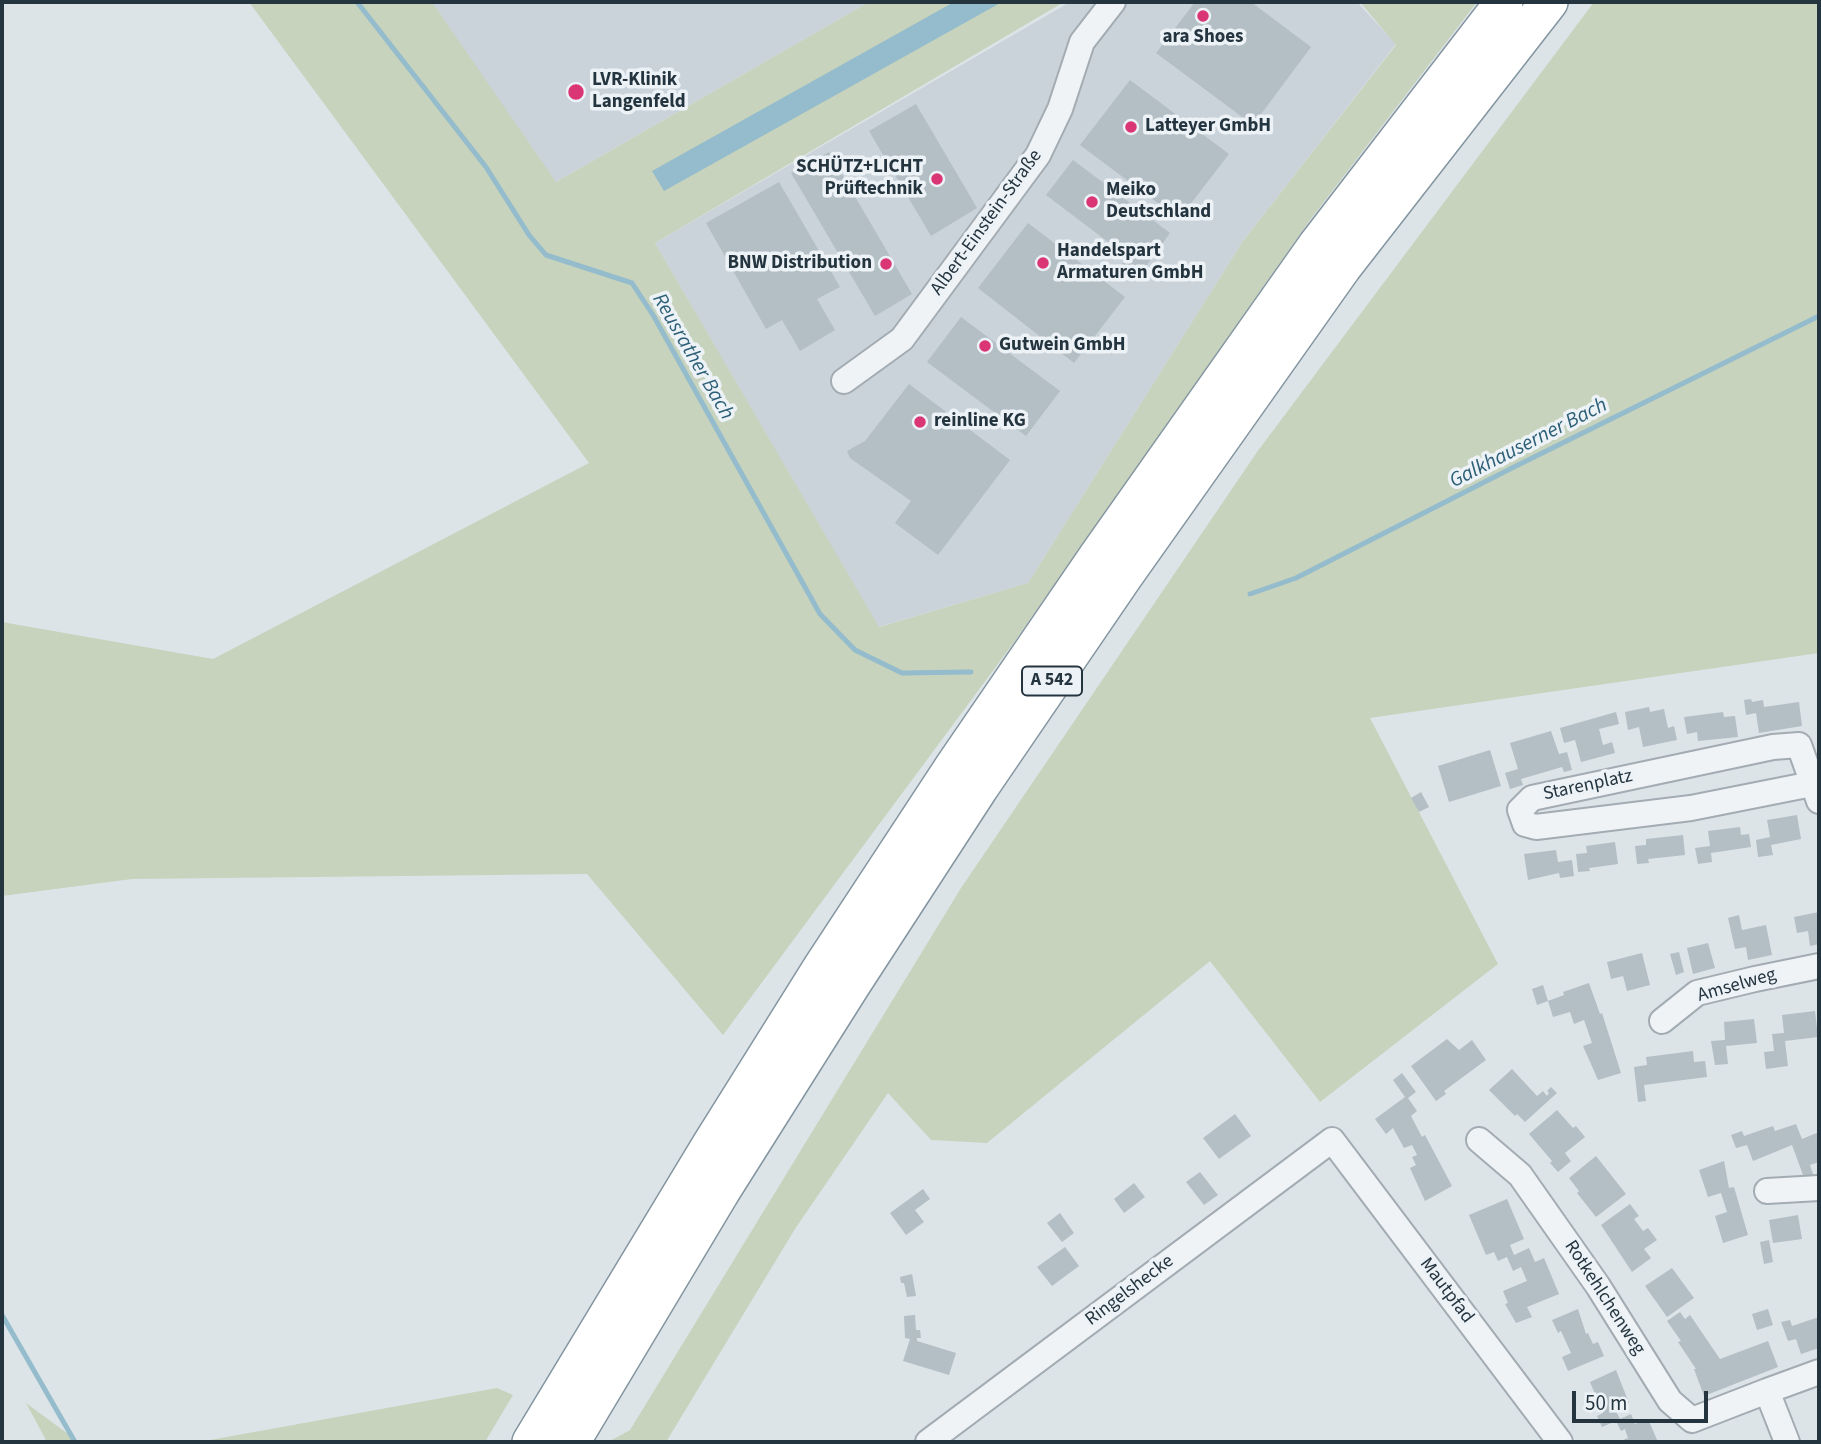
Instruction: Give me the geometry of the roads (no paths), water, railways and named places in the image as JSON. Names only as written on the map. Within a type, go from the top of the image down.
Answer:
[{"type":"highway","name":"A 542","points":[[531,1442],[808,989],[954,766],[1097,557],[1317,246],[1504,2]]},
{"type":"highway","name":"A 542","points":[[571,1442],[722,1190],[980,787],[1124,576],[1342,268],[1549,2]]},
{"type":"street","name":"Albert-Einstein-Straße","points":[[844,381],[902,339],[1038,155],[1060,109],[1082,42],[1113,2]]},
{"type":"street","name":"Starenplatz","points":[[1799,745],[1816,792],[1536,827],[1525,824],[1520,810],[1532,798],[1773,747],[1799,745]]},
{"type":"street","name":"Amselweg","points":[[1662,1021],[1698,993],[1819,966]]},
{"type":"street","name":"Rotkehlchenweg","points":[[1479,1139],[1520,1174],[1598,1286],[1670,1401],[1692,1420],[1767,1391]]},
{"type":"street","name":"Ringelshecke","points":[[928,1442],[1332,1140]]},
{"type":"street","name":"Mautpfad","points":[[1332,1140],[1560,1442]]},
{"type":"street","points":[[1767,1191],[1819,1188]]},
{"type":"street","points":[[1787,1442],[1767,1391],[1819,1372]]},
{"type":"water","points":[[954,2],[1002,2],[664,191],[652,171]]},
{"type":"waterway","name":"Reusrather Bach","points":[[357,2],[486,167],[529,235],[546,255],[632,283],[653,315],[820,614],[855,650],[902,673],[971,672]]},
{"type":"waterway","name":"Galkhauserner Bach","points":[[1250,594],[1296,578],[1819,316]]},
{"type":"waterway","points":[[2,1315],[75,1442]]},
{"type":"place","name":"ara Shoes","points":[[1203,16]]},
{"type":"place","name":"LVR-Klinik Langenfeld","points":[[576,92]]},
{"type":"place","name":"Latteyer GmbH","points":[[1131,127]]},
{"type":"place","name":"SCHÜTZ+LICHT Prüftechnik","points":[[937,179]]},
{"type":"place","name":"Meiko Deutschland","points":[[1092,202]]},
{"type":"place","name":"Handelspart Armaturen GmbH","points":[[1043,263]]},
{"type":"place","name":"BNW Distribution","points":[[886,264]]},
{"type":"place","name":"Gutwein GmbH","points":[[985,346]]},
{"type":"place","name":"reinline KG","points":[[920,422]]}]
